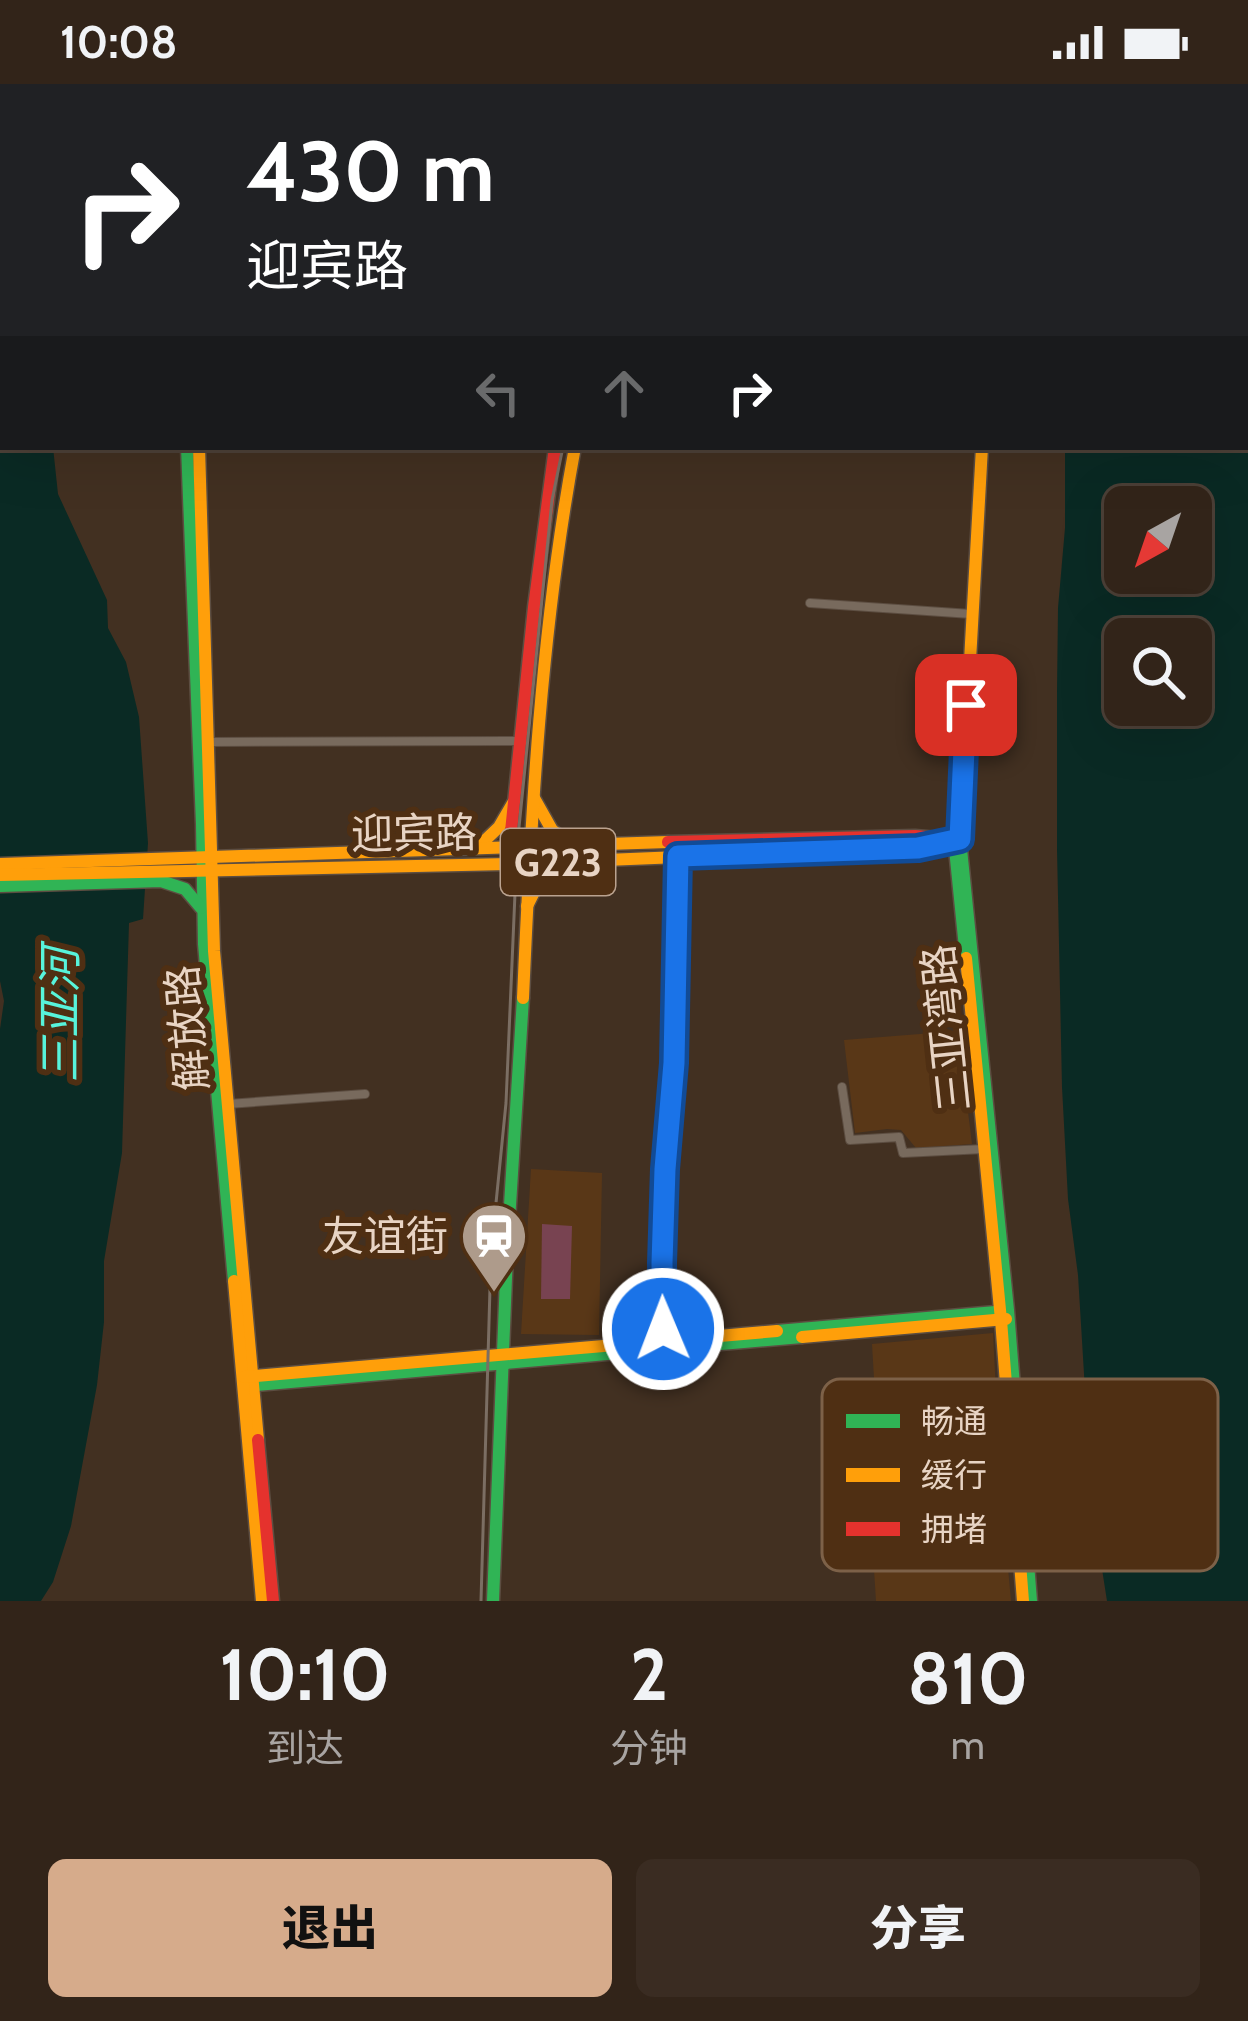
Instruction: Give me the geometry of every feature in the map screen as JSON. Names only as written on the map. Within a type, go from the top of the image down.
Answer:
[{"type":"main road","name":"解放路","points":[[187,450],[207,864],[262,1601]]},
{"type":"main road","name":"解放路","points":[[199,450],[209,742],[202,909],[273,1601]]},
{"type":"main road","points":[[508,864],[518,741],[554,450]]},
{"type":"main road","points":[[493,1601],[530,846],[560,526],[574,450]]},
{"type":"main road","name":"三亚湾路","points":[[982,450],[957,839],[1004,1315]]},
{"type":"main road","points":[[534,798],[552,830],[572,844]]},
{"type":"main road","points":[[476,849],[499,827],[513,802]]},
{"type":"main road","name":"迎宾路","points":[[207,864],[508,864],[918,848],[957,839]]},
{"type":"main road","name":"迎宾路","points":[[162,870],[572,844],[957,839]]},
{"type":"main road","name":"三亚湾路","points":[[957,839],[1009,1379]]},
{"type":"main road","points":[[663,1345],[678,856]]},
{"type":"main road","points":[[527,906],[542,876],[568,861]]},
{"type":"main road","name":"G223","points":[[0,864],[162,870]]},
{"type":"main road","points":[[0,886],[162,870],[188,890],[202,909]]},
{"type":"main road","name":"G223","points":[[0,875],[162,870]]},
{"type":"main road","points":[[248,1381],[1004,1315]]},
{"type":"main road","name":"三亚湾路","points":[[1025,1571],[1027,1601]]},
{"type":"street","points":[[809,603],[971,614]]},
{"type":"street","points":[[209,742],[518,741]]},
{"type":"street","points":[[842,1087],[850,1140],[899,1137],[903,1153],[984,1149]]},
{"type":"street","points":[[226,1104],[364,1094]]},
{"type":"shaded area","points":[[958,1031],[972,1144],[916,1148],[901,1130],[855,1133],[844,1040]]},
{"type":"shaded area","points":[[531,1169],[602,1173],[599,1335],[521,1334]]},
{"type":"shaded area","points":[[542,1224],[572,1226],[570,1299],[541,1299]]},
{"type":"shaded area","points":[[993,1333],[995,1379],[868,1379],[874,1378],[872,1344]]},
{"type":"shaded area","points":[[874,1571],[1008,1571],[1011,1601],[876,1601]]},
{"type":"water","name":"三亚河","points":[[0,450],[53,450],[58,494],[107,600],[108,628],[126,662],[139,717],[148,843],[143,919],[129,923],[122,1153],[104,1261],[97,1385],[71,1526],[53,1582],[41,1601],[0,1601],[0,1029],[4,1001],[0,981]]},
{"type":"water","points":[[1065,450],[1248,450],[1248,1601],[1107,1601],[1102,1571],[1218,1571],[1218,1379],[1084,1379],[1062,1087],[1058,608]]},
{"type":"tram line","points":[[481,1601],[491,1253],[506,1103],[517,847],[552,500],[562,450]]},
{"type":"traffic: fast","points":[[187,450],[204,944],[234,1281]]},
{"type":"traffic: fast","points":[[966,958],[954,839],[960,839],[1013,1379]]},
{"type":"traffic: fast","points":[[0,886],[161,881],[185,889],[201,908]]},
{"type":"traffic: fast","points":[[493,1601],[523,998]]},
{"type":"traffic: fast","points":[[777,1331],[1007,1311]]},
{"type":"traffic: fast","points":[[244,1386],[802,1337]]},
{"type":"traffic: fast","points":[[1029,1571],[1031,1601]]},
{"type":"traffic: slow","points":[[199,450],[214,951],[258,1440]]},
{"type":"traffic: slow","points":[[523,998],[546,652],[574,450]]},
{"type":"traffic: slow","points":[[960,839],[982,450]]},
{"type":"traffic: slow","points":[[534,798],[552,830],[571,844]]},
{"type":"traffic: slow","points":[[477,848],[499,827],[513,803]]},
{"type":"traffic: slow","points":[[0,864],[668,842]]},
{"type":"traffic: slow","points":[[0,875],[728,855]]},
{"type":"traffic: slow","points":[[663,1347],[662,1242],[676,1016],[678,856]]},
{"type":"traffic: slow","points":[[527,906],[542,876],[563,863]]},
{"type":"traffic: slow","points":[[966,958],[1006,1379]]},
{"type":"traffic: slow","points":[[234,1281],[262,1601]]},
{"type":"traffic: slow","points":[[802,1337],[1006,1319]]},
{"type":"traffic: slow","points":[[244,1377],[777,1331]]},
{"type":"traffic: slow","points":[[1021,1571],[1023,1601]]},
{"type":"traffic: jam","points":[[509,851],[555,450]]},
{"type":"traffic: jam","points":[[668,842],[938,838]]},
{"type":"traffic: jam","points":[[728,855],[918,848],[954,839]]},
{"type":"traffic: jam","points":[[258,1440],[273,1601]]},
{"type":"place","name":"友谊街","points":[[494,1295]]},
{"type":"route","points":[[663,1329],[678,856],[918,848],[960,839],[966,705]]}]
